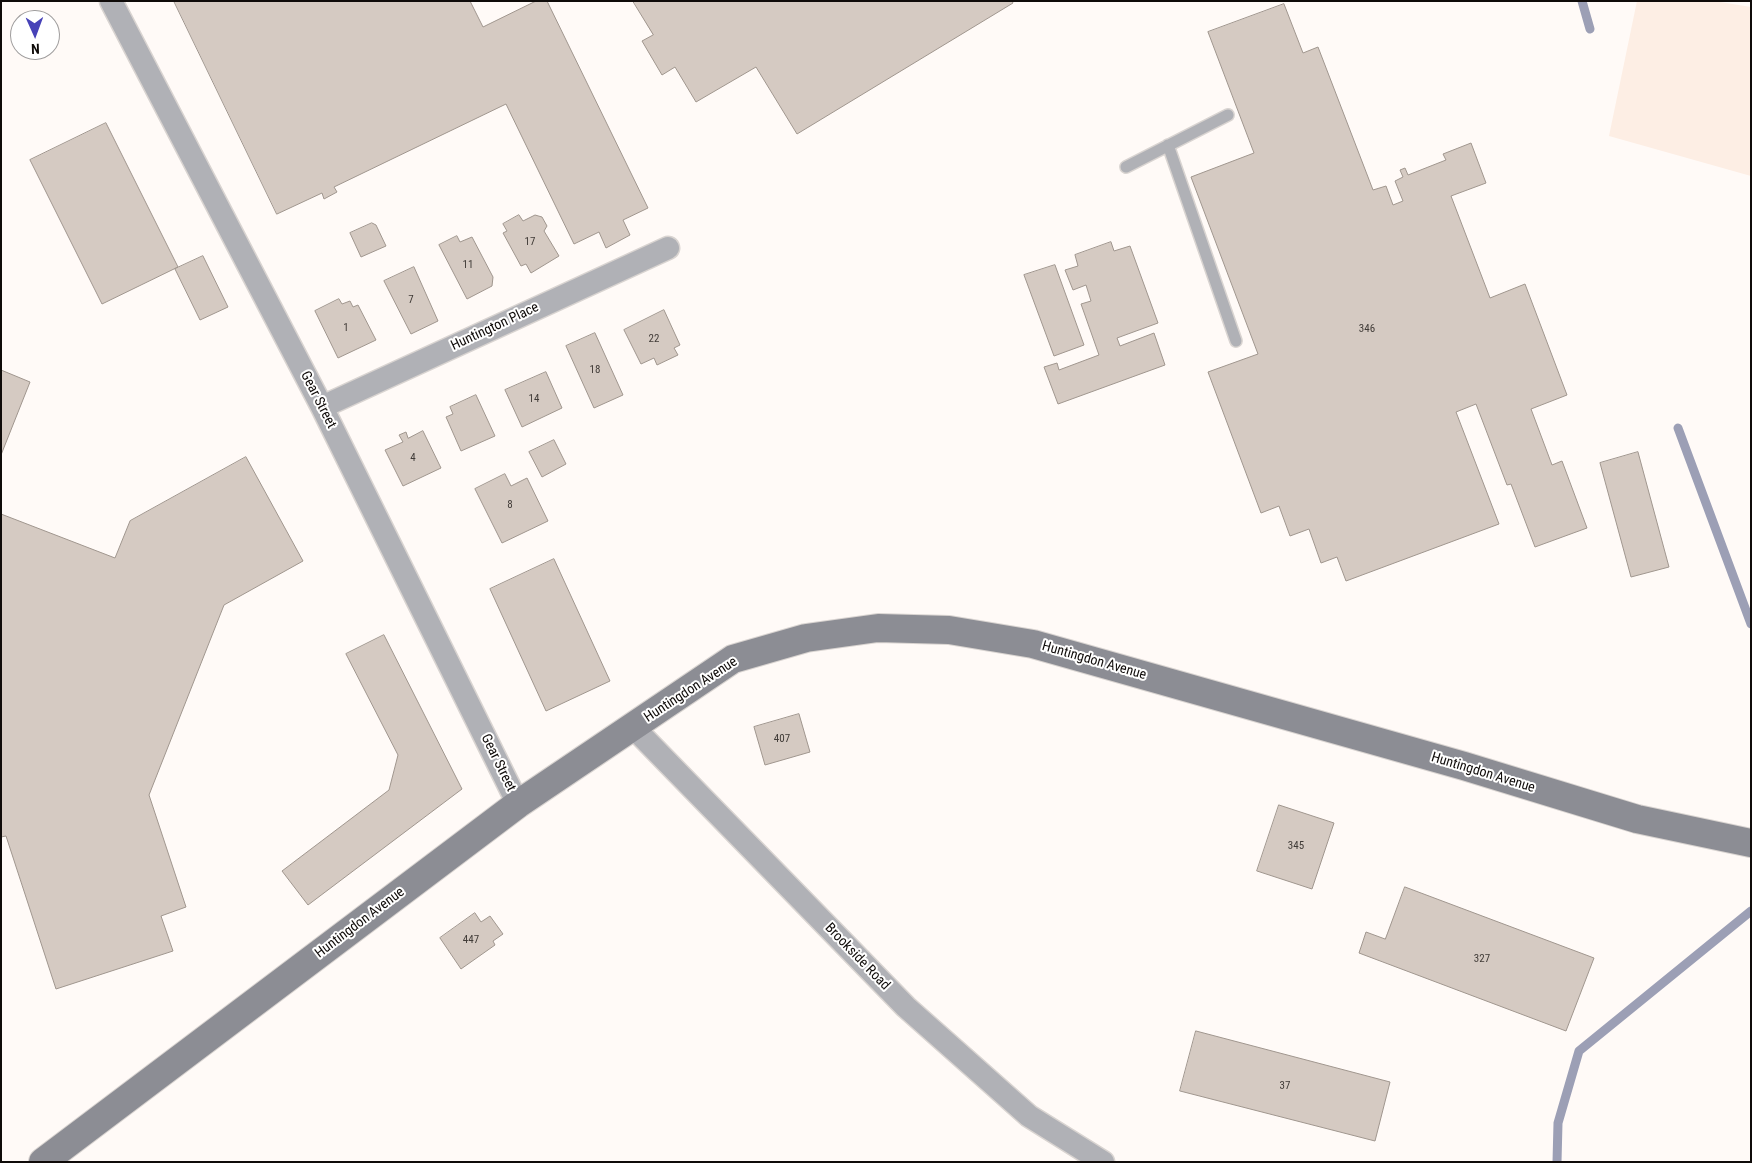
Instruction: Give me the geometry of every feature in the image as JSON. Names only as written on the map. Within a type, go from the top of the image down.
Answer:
[{"type":"main road","name":"Huntingdon Avenue","points":[[43,1162],[518,804],[733,660],[806,638],[878,628],[949,630],[1033,644],[1464,766],[1637,819],[1751,844]]},
{"type":"street","name":"Gear Street","points":[[111,1],[322,407],[518,804]]},
{"type":"street","name":"Huntington Place","points":[[322,407],[668,248]]},
{"type":"street","name":"Brookside Road","points":[[633,727],[906,1007],[1029,1116],[1103,1162]]},
{"type":"lane","points":[[1126,167],[1228,115]]},
{"type":"lane","points":[[1168,145],[1236,341]]},
{"type":"shaded area","points":[[1637,1],[1714,1],[1751,7],[1751,176],[1609,136]]},
{"type":"building","points":[[174,1],[470,1],[483,27],[536,1],[547,1],[648,208],[623,220],[630,235],[606,248],[599,232],[574,244],[506,104],[334,187],[337,192],[324,199],[322,193],[277,214]]},
{"type":"building","points":[[633,1],[1012,1],[1013,3],[797,134],[756,67],[696,102],[675,67],[662,75],[642,41],[653,35]]},
{"type":"building","points":[[1284,4],[1303,53],[1318,47],[1373,190],[1386,186],[1393,205],[1403,201],[1395,181],[1403,177],[1400,170],[1405,168],[1408,175],[1446,160],[1443,154],[1471,143],[1486,183],[1451,196],[1490,298],[1525,284],[1567,395],[1531,409],[1552,465],[1562,461],[1587,528],[1535,547],[1511,484],[1507,485],[1476,404],[1456,412],[1499,524],[1346,581],[1337,557],[1321,563],[1309,529],[1290,536],[1279,506],[1261,513],[1208,372],[1258,354],[1191,177],[1254,153],[1208,32]]},
{"type":"building","points":[[106,123],[178,267],[102,304],[30,160]]},
{"type":"building","points":[[519,215],[523,221],[535,215],[542,217],[547,226],[544,231],[559,256],[531,273],[526,264],[521,266],[503,233],[507,231],[503,224]]},
{"type":"building","points":[[372,223],[376,225],[386,246],[361,257],[350,233]]},
{"type":"building","points":[[457,236],[460,242],[472,237],[493,277],[492,286],[467,299],[439,245]]},
{"type":"building","points":[[1111,242],[1114,251],[1130,246],[1158,323],[1117,338],[1120,346],[1154,333],[1165,365],[1058,404],[1044,367],[1057,363],[1059,370],[1099,355],[1081,304],[1091,301],[1086,285],[1073,290],[1065,270],[1078,266],[1075,255]]},
{"type":"building","points":[[203,256],[228,307],[200,320],[175,269]]},
{"type":"building","points":[[1055,265],[1084,345],[1054,356],[1024,275]]},
{"type":"building","points":[[414,267],[438,321],[411,334],[384,281]]},
{"type":"building","points":[[339,299],[342,304],[350,301],[353,307],[358,305],[376,340],[338,358],[315,311]]},
{"type":"building","points":[[664,310],[680,345],[674,348],[678,355],[657,365],[654,358],[641,364],[624,330]]},
{"type":"building","points":[[595,333],[623,395],[594,408],[566,346]]},
{"type":"building","points":[[1,370],[30,382],[1,455]]},
{"type":"building","points":[[546,372],[562,408],[522,427],[505,390]]},
{"type":"building","points":[[476,395],[495,436],[461,451],[446,417],[453,414],[450,407]]},
{"type":"building","points":[[423,431],[441,468],[403,486],[385,450],[403,442],[399,435],[406,432],[408,438]]},
{"type":"building","points":[[554,440],[566,464],[542,477],[529,452]]},
{"type":"building","points":[[1638,452],[1669,567],[1631,577],[1600,463]]},
{"type":"building","points":[[246,457],[303,561],[224,605],[149,795],[186,907],[161,916],[173,951],[56,989],[6,836],[1,837],[1,514],[115,558],[130,521]]},
{"type":"building","points":[[505,474],[511,486],[527,478],[548,521],[502,543],[475,489]]},
{"type":"building","points":[[554,559],[610,681],[546,711],[490,589]]},
{"type":"building","points":[[384,635],[462,789],[308,905],[282,871],[389,790],[398,755],[346,654]]},
{"type":"building","points":[[799,714],[810,752],[765,765],[754,727]]},
{"type":"building","points":[[1279,805],[1334,823],[1312,889],[1257,871]]},
{"type":"building","points":[[1405,887],[1594,958],[1566,1031],[1359,953],[1366,932],[1385,939]]},
{"type":"building","points":[[475,913],[481,922],[490,916],[503,934],[493,941],[495,945],[461,969],[440,938]]},
{"type":"building","points":[[1196,1031],[1390,1082],[1375,1141],[1180,1091]]},
{"type":"waterway","points":[[1582,1],[1590,29]]},
{"type":"waterway","points":[[1678,428],[1751,624]]},
{"type":"waterway","points":[[1557,1162],[1558,1123],[1579,1051],[1751,911]]}]
